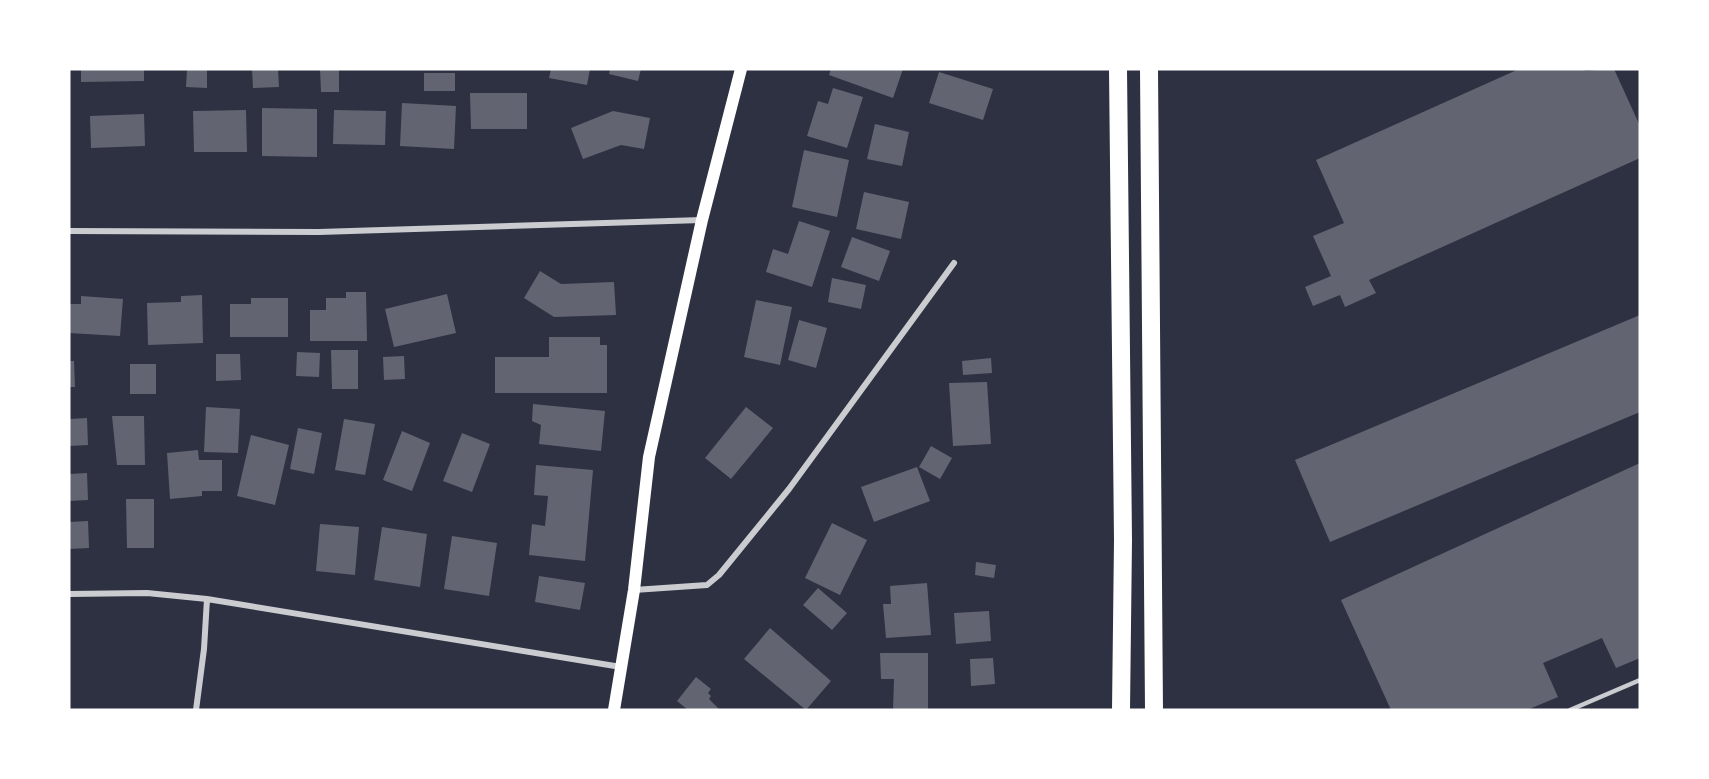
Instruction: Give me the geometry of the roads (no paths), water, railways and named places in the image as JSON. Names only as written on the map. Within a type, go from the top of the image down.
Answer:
[{"type":"highway","points":[[1118,69],[1123,528],[1122,710]]},
{"type":"highway","points":[[1149,69],[1154,710]]},
{"type":"main road","points":[[614,710],[634,591],[649,457],[702,220],[741,69]]},
{"type":"street","points":[[69,231],[319,232],[702,220]]},
{"type":"street","points":[[634,591],[707,585],[719,575],[789,489],[954,263]]},
{"type":"street","points":[[69,594],[147,593],[207,599],[621,668]]},
{"type":"street","points":[[196,710],[204,649],[207,599]]},
{"type":"lane","points":[[1570,710],[1640,680]]}]
